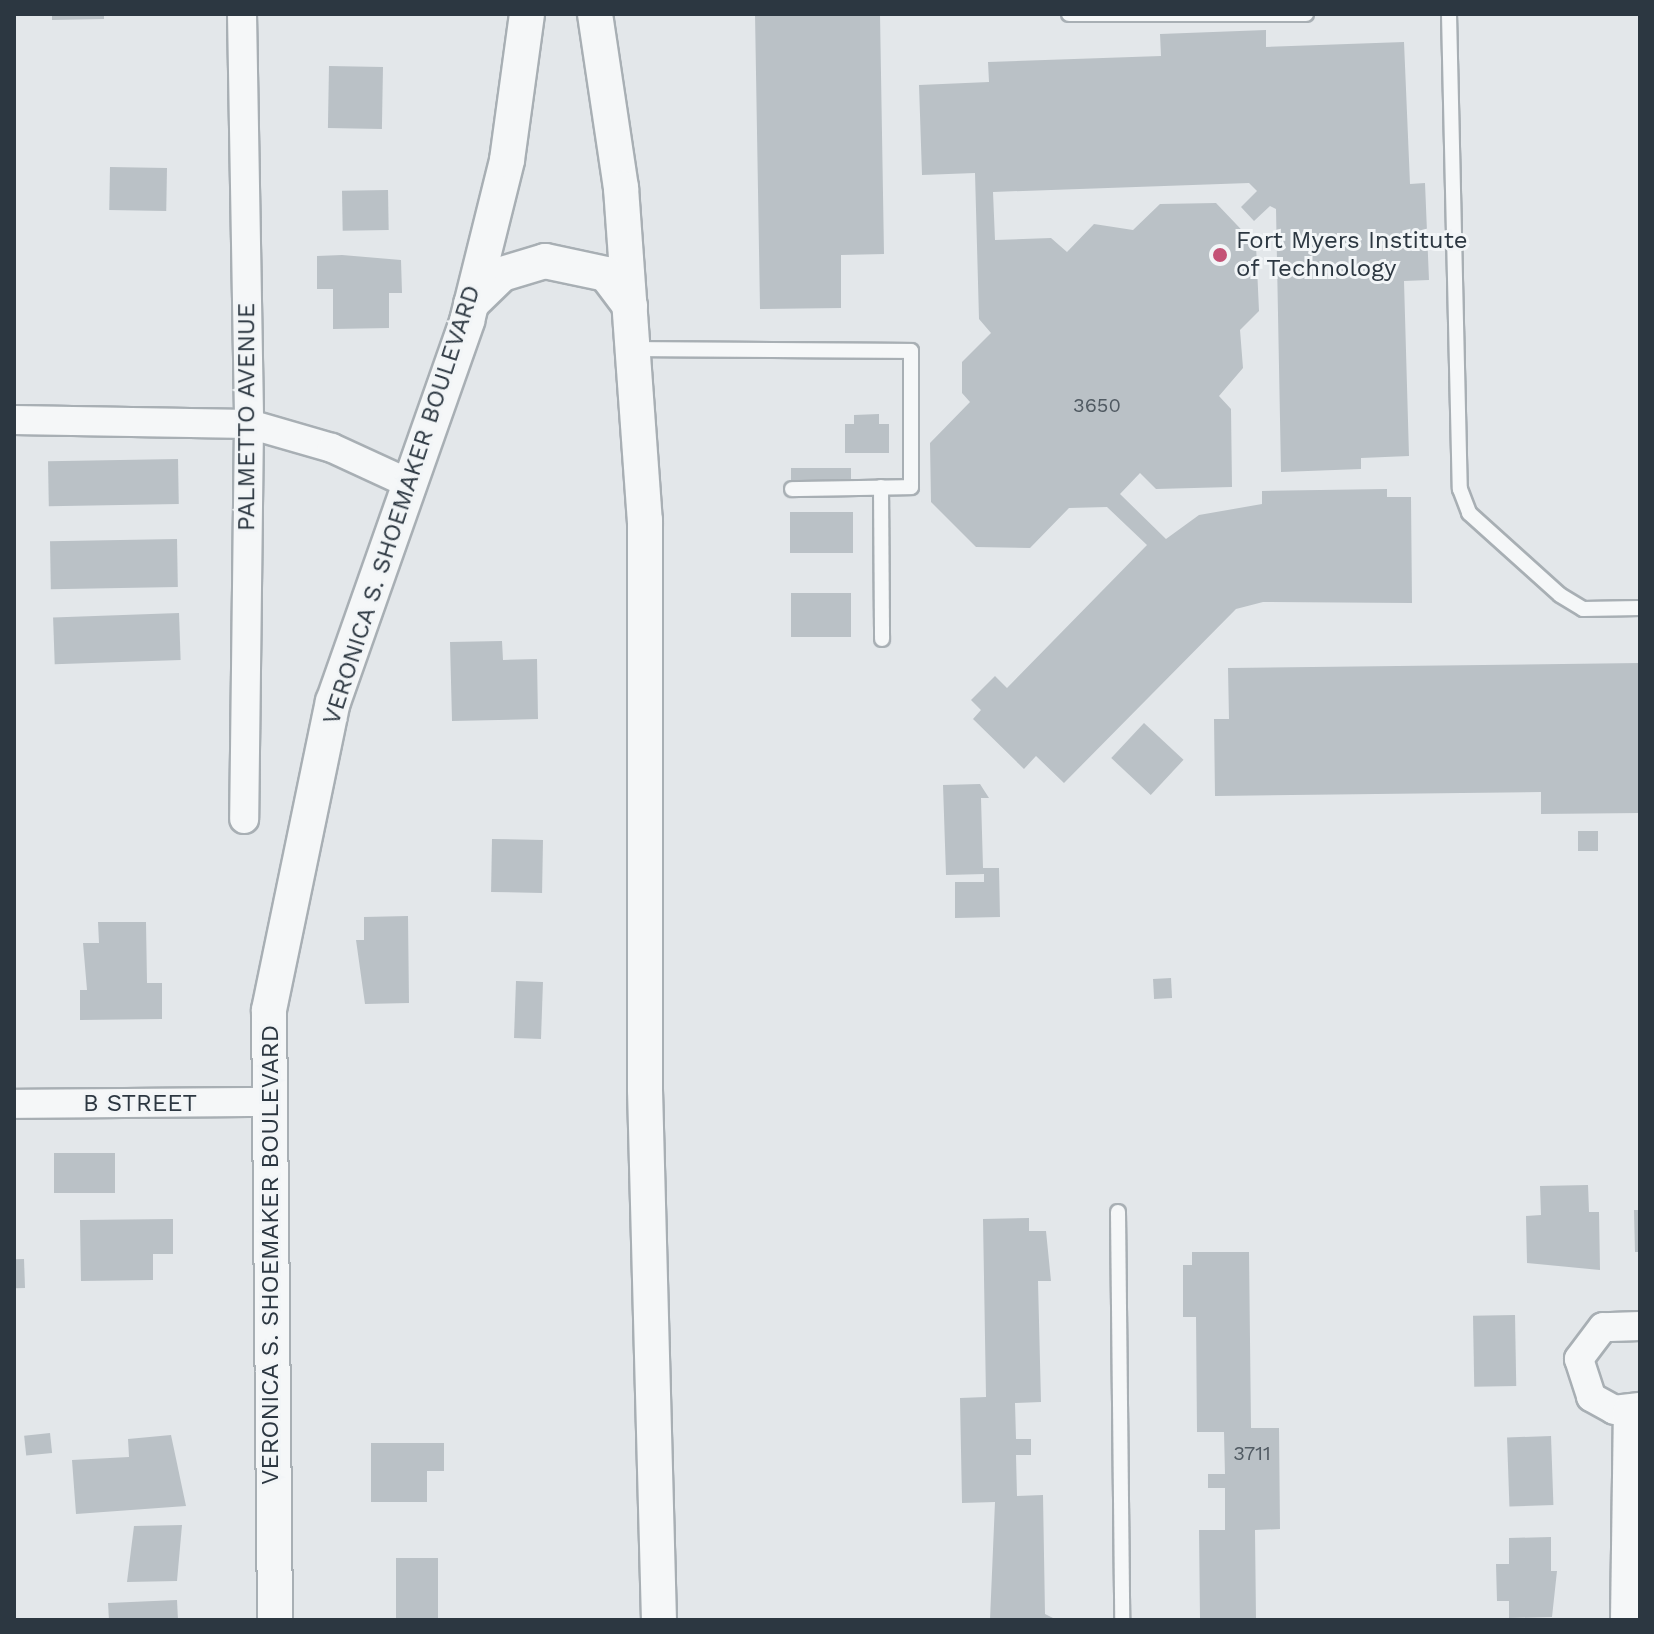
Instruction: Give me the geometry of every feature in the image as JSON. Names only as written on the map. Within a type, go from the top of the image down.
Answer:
[{"type":"street","name":"PALMETTO AVENUE","points":[[242,14],[249,424],[244,819]]},
{"type":"street","name":"VERONICA S. SHOEMAKER BOULEVARD","points":[[275,1620],[266,1102],[269,1010],[330,717],[471,304],[507,160],[527,14]]},
{"type":"street","points":[[595,14],[630,306],[645,520],[645,1090],[659,1620]]},
{"type":"street","points":[[471,304],[502,274],[545,261],[606,274],[630,306]]},
{"type":"street","points":[[14,420],[249,424],[332,448],[408,483]]},
{"type":"street","name":"B STREET","points":[[14,1104],[266,1102]]},
{"type":"street","points":[[1625,1620],[1634,1409],[1591,1397],[1579,1359],[1603,1327],[1640,1326]]},
{"type":"lane","points":[[1069,14],[1306,14]]},
{"type":"lane","points":[[1449,14],[1460,489],[1469,513],[1560,595],[1583,609],[1640,608]]},
{"type":"lane","points":[[633,349],[911,351],[911,487],[792,489]]},
{"type":"lane","points":[[881,487],[882,639]]},
{"type":"lane","points":[[1118,1212],[1122,1620]]},
{"type":"building","points":[[52,14],[104,14],[104,19],[52,20]]},
{"type":"building","points":[[755,14],[880,14],[884,254],[841,255],[841,308],[760,309]]},
{"type":"building","points":[[1266,30],[1266,47],[1404,42],[1410,184],[1425,183],[1429,280],[1404,281],[1409,456],[1361,458],[1361,469],[1281,472],[1276,209],[1270,206],[1254,221],[1241,207],[1257,191],[1249,183],[993,192],[995,240],[1051,238],[1067,252],[1094,224],[1133,230],[1160,204],[1216,203],[1256,245],[1259,311],[1240,330],[1243,368],[1219,396],[1231,409],[1232,487],[1156,489],[1140,473],[1120,494],[1166,539],[1199,515],[1262,504],[1262,491],[1387,489],[1387,497],[1411,497],[1412,603],[1263,602],[1236,609],[1064,783],[1036,756],[1024,769],[973,719],[981,710],[971,700],[995,676],[1007,688],[1147,545],[1107,507],[1069,508],[1030,548],[976,547],[931,502],[930,443],[970,402],[962,393],[962,362],[991,333],[979,319],[975,173],[922,175],[919,85],[989,82],[988,62],[1161,56],[1160,34]]},
{"type":"building","points":[[329,66],[383,67],[382,129],[328,128]]},
{"type":"building","points":[[110,167],[167,168],[166,211],[109,210]]},
{"type":"building","points":[[388,190],[389,230],[343,231],[342,191]]},
{"type":"building","points":[[317,256],[401,260],[402,293],[389,293],[389,328],[333,329],[333,289],[317,289]]},
{"type":"building","points":[[879,414],[879,424],[889,424],[889,453],[845,453],[845,424],[854,424],[854,415]]},
{"type":"building","points":[[178,459],[179,504],[49,506],[48,461]]},
{"type":"building","points":[[791,468],[851,468],[851,480],[791,480]]},
{"type":"building","points":[[790,512],[853,512],[853,553],[790,553]]},
{"type":"building","points":[[177,539],[178,587],[51,589],[50,541]]},
{"type":"building","points":[[791,593],[851,593],[851,637],[791,637]]},
{"type":"building","points":[[179,613],[181,660],[55,664],[53,617]]},
{"type":"building","points":[[502,641],[503,660],[537,659],[538,719],[452,721],[450,642]]},
{"type":"building","points":[[1640,663],[1640,813],[1541,814],[1541,792],[1215,796],[1214,719],[1229,719],[1228,668]]},
{"type":"building","points":[[1144,723],[1183,760],[1151,795],[1111,758]]},
{"type":"building","points":[[980,784],[989,798],[981,798],[983,868],[999,868],[1000,917],[955,918],[955,882],[984,882],[984,874],[946,875],[943,785]]},
{"type":"building","points":[[1578,831],[1598,831],[1598,851],[1578,851]]},
{"type":"building","points":[[492,839],[543,840],[542,893],[491,892]]},
{"type":"building","points":[[408,916],[409,1003],[365,1004],[356,940],[364,940],[364,917]]},
{"type":"building","points":[[98,922],[146,922],[147,983],[162,983],[162,1019],[80,1020],[80,990],[87,990],[83,943],[99,943]]},
{"type":"building","points":[[1171,978],[1172,998],[1154,999],[1153,979]]},
{"type":"building","points":[[516,981],[543,982],[541,1039],[514,1038]]},
{"type":"building","points":[[54,1153],[115,1153],[115,1193],[54,1193]]},
{"type":"building","points":[[1588,1185],[1589,1212],[1599,1212],[1600,1270],[1527,1263],[1526,1216],[1541,1215],[1540,1186]]},
{"type":"building","points":[[1634,1210],[1640,1210],[1640,1252],[1635,1252]]},
{"type":"building","points":[[1029,1218],[1029,1231],[1046,1231],[1051,1281],[1038,1281],[1041,1402],[1015,1403],[1016,1439],[1031,1439],[1031,1455],[1016,1455],[1017,1496],[1043,1495],[1045,1614],[1057,1620],[990,1620],[995,1502],[962,1503],[960,1398],[986,1397],[983,1219]]},
{"type":"building","points":[[173,1219],[173,1254],[153,1254],[153,1280],[81,1281],[80,1220]]},
{"type":"building","points":[[1192,1252],[1249,1252],[1251,1428],[1279,1428],[1280,1529],[1255,1530],[1256,1620],[1200,1620],[1199,1530],[1225,1530],[1225,1488],[1208,1488],[1208,1474],[1225,1474],[1224,1432],[1197,1432],[1196,1317],[1183,1317],[1183,1265],[1192,1265]]},
{"type":"building","points":[[14,1259],[24,1259],[25,1288],[15,1288]]},
{"type":"building","points":[[1515,1315],[1516,1386],[1474,1387],[1473,1316]]},
{"type":"building","points":[[50,1433],[52,1453],[26,1456],[24,1436]]},
{"type":"building","points":[[171,1435],[186,1506],[76,1514],[72,1460],[129,1457],[128,1439]]},
{"type":"building","points":[[1551,1436],[1553,1505],[1509,1506],[1507,1438]]},
{"type":"building","points":[[371,1443],[444,1443],[444,1471],[427,1471],[427,1502],[371,1502]]},
{"type":"building","points":[[182,1525],[177,1581],[127,1582],[134,1526]]},
{"type":"building","points":[[1551,1537],[1551,1571],[1557,1571],[1552,1617],[1509,1618],[1509,1601],[1497,1601],[1496,1564],[1509,1564],[1509,1538]]},
{"type":"building","points":[[396,1558],[438,1558],[438,1619],[396,1619]]},
{"type":"building","points":[[177,1600],[178,1620],[109,1620],[108,1603]]},
{"type":"place","name":"Fort Myers Institute of Technology","points":[[1220,255]]}]
